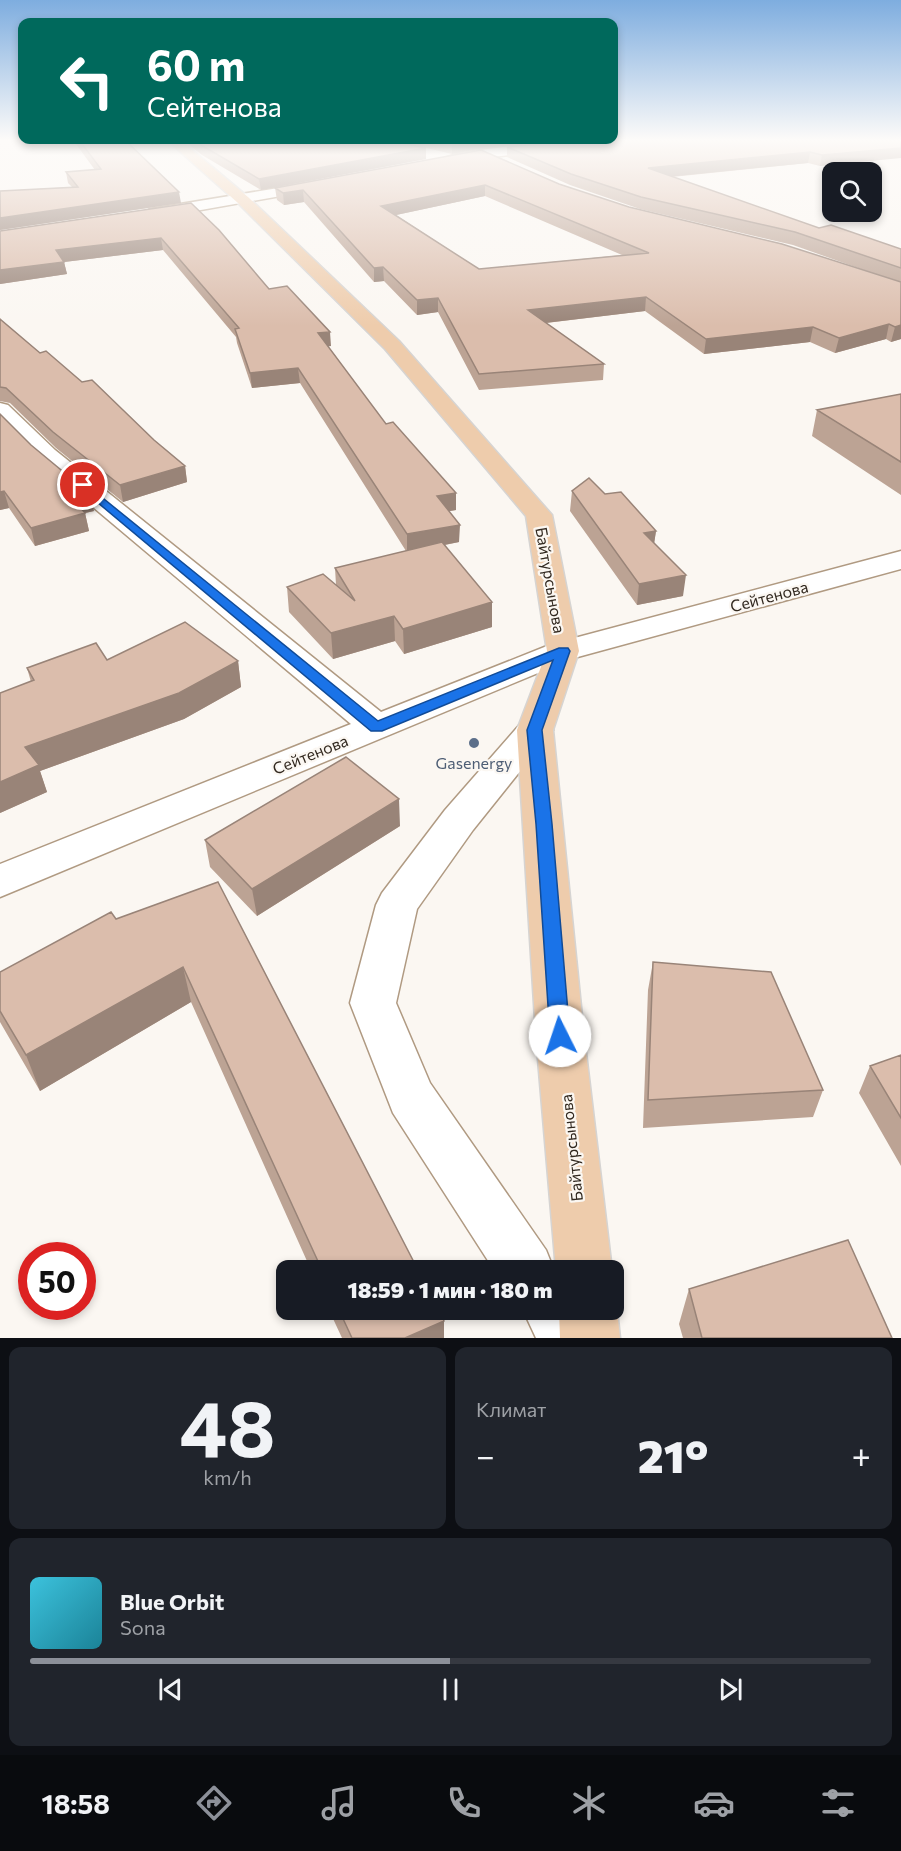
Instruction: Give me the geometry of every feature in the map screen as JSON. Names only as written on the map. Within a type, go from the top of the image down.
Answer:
[{"type":"main road","name":"Байтурсынова","points":[[244,201],[392,345],[539,515],[563,651],[535,730],[560,1036],[583,1260]]},
{"type":"main road","points":[[589,1320],[590,1338]]},
{"type":"street","points":[[141,216],[234,201]]},
{"type":"street","points":[[0,410],[46,455],[377,727]]},
{"type":"street","name":"Сейтенова","points":[[0,881],[563,651],[901,560]]},
{"type":"street","points":[[519,1260],[411,1097],[374,1003],[397,905],[459,820],[535,730]]},
{"type":"street","points":[[559,1320],[572,1338]]},
{"type":"building","points":[[0,201],[114,201],[0,218]]},
{"type":"building","points":[[313,201],[404,201],[381,206],[479,269],[649,253],[525,201],[612,201],[782,244],[901,282],[901,325],[895,327],[889,324],[839,338],[813,327],[706,339],[646,297],[528,310],[604,364],[479,374],[438,298],[417,300],[383,267],[374,268]]},
{"type":"building","points":[[661,201],[743,201],[819,228],[831,225],[901,249],[901,268],[795,232]]},
{"type":"building","points":[[191,203],[219,230],[269,289],[287,286],[330,332],[318,333],[386,424],[393,422],[456,493],[437,496],[460,525],[407,534],[298,368],[250,373],[235,329],[239,328],[161,238],[56,250],[64,262],[0,270],[0,231]]},
{"type":"building","points":[[0,319],[40,353],[46,351],[82,382],[92,380],[154,440],[185,466],[120,485],[53,432],[6,388],[0,387]]},
{"type":"building","points":[[901,394],[901,462],[817,410]]},
{"type":"building","points":[[0,414],[31,445],[90,494],[73,499],[85,513],[31,528],[4,491],[0,492]]},
{"type":"building","points":[[589,478],[605,494],[621,492],[656,531],[644,533],[686,575],[639,584],[572,491]]},
{"type":"building","points":[[442,542],[492,602],[403,629],[394,616],[331,633],[287,587],[323,574],[355,601],[335,568]]},
{"type":"building","points":[[185,622],[238,661],[179,693],[25,747],[39,765],[0,782],[0,693],[34,680],[27,668],[96,643],[107,660]]},
{"type":"building","points":[[346,757],[399,799],[252,889],[205,840]]},
{"type":"building","points":[[218,882],[413,1260],[317,1260],[183,967],[26,1055],[0,1011],[0,972],[111,912],[116,919]]},
{"type":"building","points":[[653,962],[771,972],[823,1090],[648,1100]]},
{"type":"building","points":[[901,1055],[901,1118],[870,1066]]},
{"type":"building","points":[[848,1240],[892,1338],[702,1338],[689,1289]]},
{"type":"building","points":[[344,1320],[444,1321],[405,1338],[352,1338]]},
{"type":"place","name":"Gasenergy","points":[[474,743]]},
{"type":"route","points":[[83,485],[377,727],[563,651],[535,730],[560,1036]]}]
